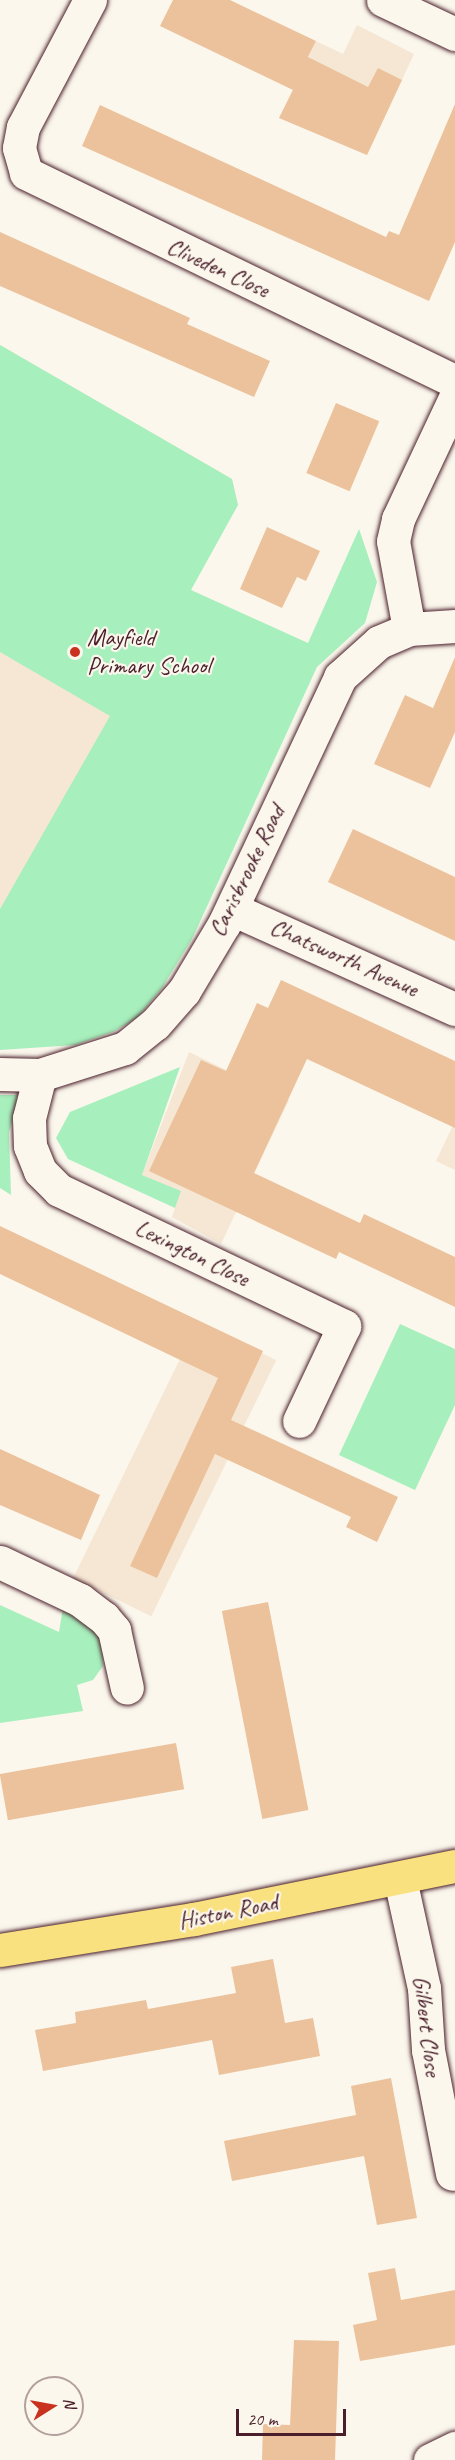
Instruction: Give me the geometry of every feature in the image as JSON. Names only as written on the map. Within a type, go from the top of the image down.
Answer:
[{"type":"main road","name":"Histon Road","points":[[0,1950],[400,1879],[455,1866]]},
{"type":"street","name":"Cliveden Close","points":[[90,0],[11,122],[26,173],[50,189],[455,381]]},
{"type":"street","points":[[383,0],[455,34]]},
{"type":"street","points":[[409,629],[393,541],[398,519],[455,398]]},
{"type":"street","name":"Carisbrooke Road","points":[[0,1074],[40,1075],[125,1048],[155,1024],[184,991],[232,909],[340,677],[379,642],[409,629],[455,626]]},
{"type":"street","name":"Chatsworth Avenue","points":[[232,909],[455,1009]]},
{"type":"street","name":"Lexington Close","points":[[40,1075],[29,1118],[30,1146],[40,1171],[59,1190],[344,1326],[299,1421]]},
{"type":"street","points":[[0,1562],[80,1600],[104,1618],[114,1630],[127,1688]]},
{"type":"street","name":"Gilbert Close","points":[[400,1879],[424,1988],[428,2050],[452,2174]]},
{"type":"street","points":[[429,2460],[455,2448]]},
{"type":"shaded area","points":[[357,25],[414,54],[367,155],[279,118],[316,41],[343,54]]},
{"type":"shaded area","name":"Mayfield Primary School","points":[[0,345],[232,479],[238,505],[0,909]]},
{"type":"shaded area","points":[[189,1052],[289,1100],[221,1244],[172,1217],[180,1191],[142,1175]]},
{"type":"shaded area","points":[[455,1121],[455,1170],[436,1161]]},
{"type":"shaded area","points":[[198,1322],[276,1360],[151,1616],[73,1578]]},
{"type":"green space","points":[[0,345],[232,479],[238,505],[191,590],[308,643],[359,529],[377,582],[365,623],[317,667],[192,939],[162,988],[137,1018],[113,1032],[75,1045],[0,1050],[0,909],[110,716],[0,652]]},
{"type":"green space","points":[[180,1067],[142,1175],[181,1191],[175,1208],[68,1159],[56,1138],[70,1112]]},
{"type":"green space","points":[[0,1095],[20,1095],[9,1132],[11,1195],[0,1188]]},
{"type":"green space","points":[[400,1324],[455,1349],[455,1405],[415,1490],[339,1455]]},
{"type":"green space","points":[[0,1605],[59,1632],[63,1608],[102,1637],[103,1666],[93,1680],[77,1685],[83,1711],[0,1723]]},
{"type":"building","points":[[173,0],[230,0],[316,41],[308,57],[368,87],[378,68],[402,80],[367,155],[279,118],[293,90],[160,26]]},
{"type":"building","points":[[455,104],[455,242],[429,301],[82,146],[100,105],[386,237],[389,231],[399,235]]},
{"type":"building","points":[[0,232],[190,318],[187,324],[270,361],[254,397],[0,286]]},
{"type":"building","points":[[336,403],[379,421],[350,491],[306,473]]},
{"type":"building","points":[[267,527],[320,551],[306,581],[297,577],[282,608],[240,589]]},
{"type":"building","points":[[455,657],[455,732],[430,788],[374,764],[405,695],[433,708]]},
{"type":"building","points":[[353,829],[455,877],[455,941],[328,882]]},
{"type":"building","points":[[281,980],[455,1061],[455,1128],[307,1059],[254,1173],[360,1223],[364,1214],[455,1257],[455,1307],[339,1252],[336,1259],[149,1171],[201,1060],[226,1071],[257,1003],[268,1008]]},
{"type":"building","points":[[0,1226],[263,1351],[231,1420],[398,1497],[377,1542],[346,1527],[351,1517],[215,1454],[157,1578],[130,1566],[218,1378],[0,1274]]},
{"type":"building","points":[[0,1449],[100,1495],[81,1540],[0,1505]]},
{"type":"building","points":[[268,1602],[308,1810],[262,1819],[222,1611]]},
{"type":"building","points":[[176,1743],[184,1789],[8,1820],[0,1774]]},
{"type":"building","points":[[273,1959],[285,2023],[313,2018],[320,2056],[219,2075],[212,2040],[43,2071],[35,2030],[76,2023],[75,2012],[146,2000],[148,2009],[236,1993],[231,1967]]},
{"type":"building","points":[[391,2078],[417,2218],[377,2225],[364,2156],[232,2181],[224,2141],[356,2115],[351,2086]]},
{"type":"building","points":[[395,2268],[401,2300],[455,2290],[455,2345],[360,2361],[353,2325],[377,2320],[368,2273]]},
{"type":"building","points":[[294,2340],[339,2341],[335,2460],[262,2460],[263,2424],[290,2425]]},
{"type":"place","name":"Mayfield Primary School","points":[[75,652]]}]
